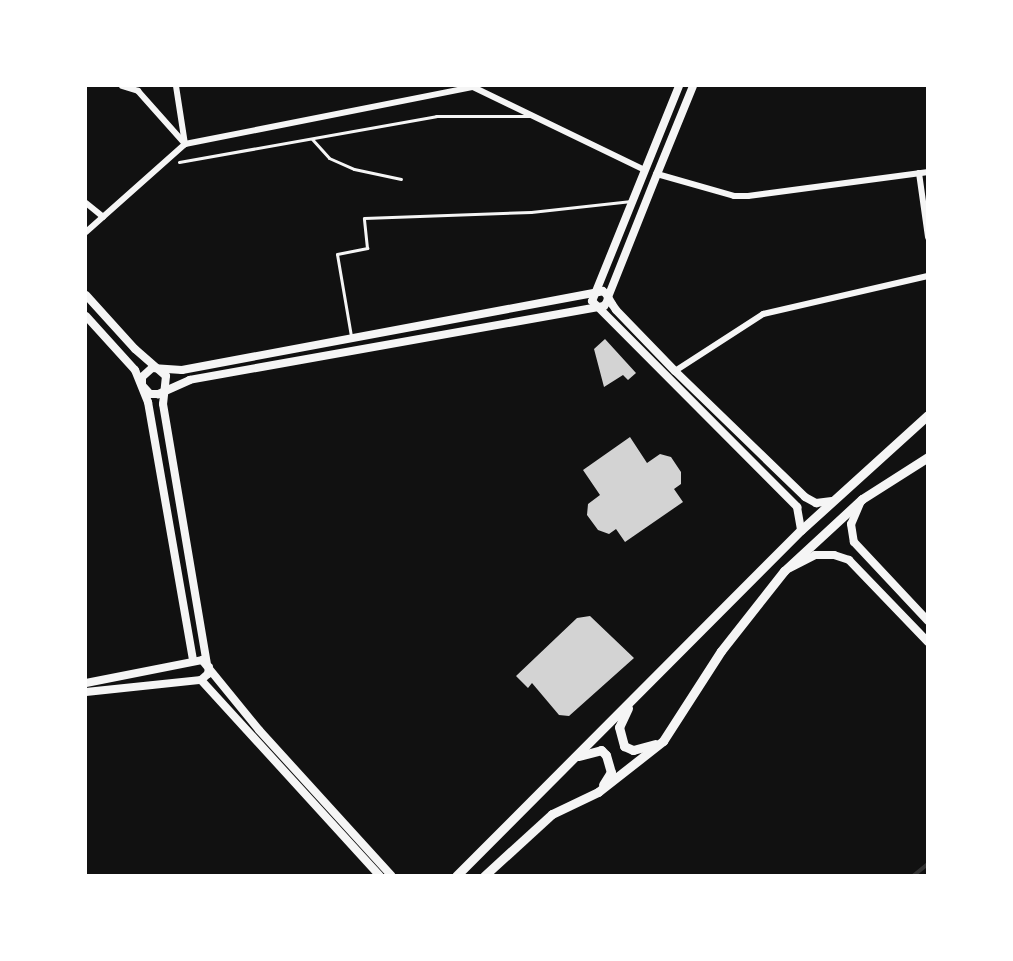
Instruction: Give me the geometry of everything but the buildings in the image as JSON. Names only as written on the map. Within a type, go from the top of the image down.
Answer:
[{"type":"main road","points":[[456,876],[801,530],[927,415]]},
{"type":"main road","points":[[484,876],[552,814],[598,792],[663,741],[721,651],[784,571],[862,499],[927,457]]},
{"type":"main road","points":[[862,499],[850,524],[854,542],[927,621]]},
{"type":"main road","points":[[784,571],[815,555],[834,555],[849,560],[927,642]]},
{"type":"main road","points":[[86,683],[202,660],[235,703],[392,876]]},
{"type":"main road","points":[[191,661],[188,672],[380,876]]},
{"type":"main road","points":[[86,692],[197,680],[208,674],[208,666]]},
{"type":"main road","points":[[630,704],[619,727],[624,746],[643,749],[663,741]]},
{"type":"main road","points":[[566,764],[591,751],[606,755],[611,772],[598,792]]},
{"type":"street","points":[[122,86],[138,91],[185,144]]},
{"type":"street","points":[[177,86],[185,144]]},
{"type":"street","points":[[86,232],[185,144],[473,86],[645,170],[734,196],[927,172]]},
{"type":"street","points":[[679,86],[592,299],[797,507],[801,530]]},
{"type":"street","points":[[142,386],[150,394],[190,380],[604,306],[693,86]]},
{"type":"street","points":[[919,173],[927,237]]},
{"type":"street","points":[[86,203],[104,217]]},
{"type":"street","points":[[675,371],[763,314],[927,276]]},
{"type":"street","points":[[142,386],[144,373],[156,368],[182,370],[603,291],[675,371],[805,497],[816,503],[834,500]]},
{"type":"street","points":[[86,295],[166,376],[163,404],[208,666]]},
{"type":"street","points":[[86,316],[135,370],[142,386],[184,596],[191,661]]},
{"type":"lane","points":[[179,162],[436,116],[518,119],[533,114]]},
{"type":"lane","points":[[312,139],[329,158],[354,169],[401,179]]},
{"type":"lane","points":[[351,338],[337,254],[367,248],[364,218],[531,212],[631,201]]},
{"type":"waterway","points":[[913,876],[928,864]]}]
